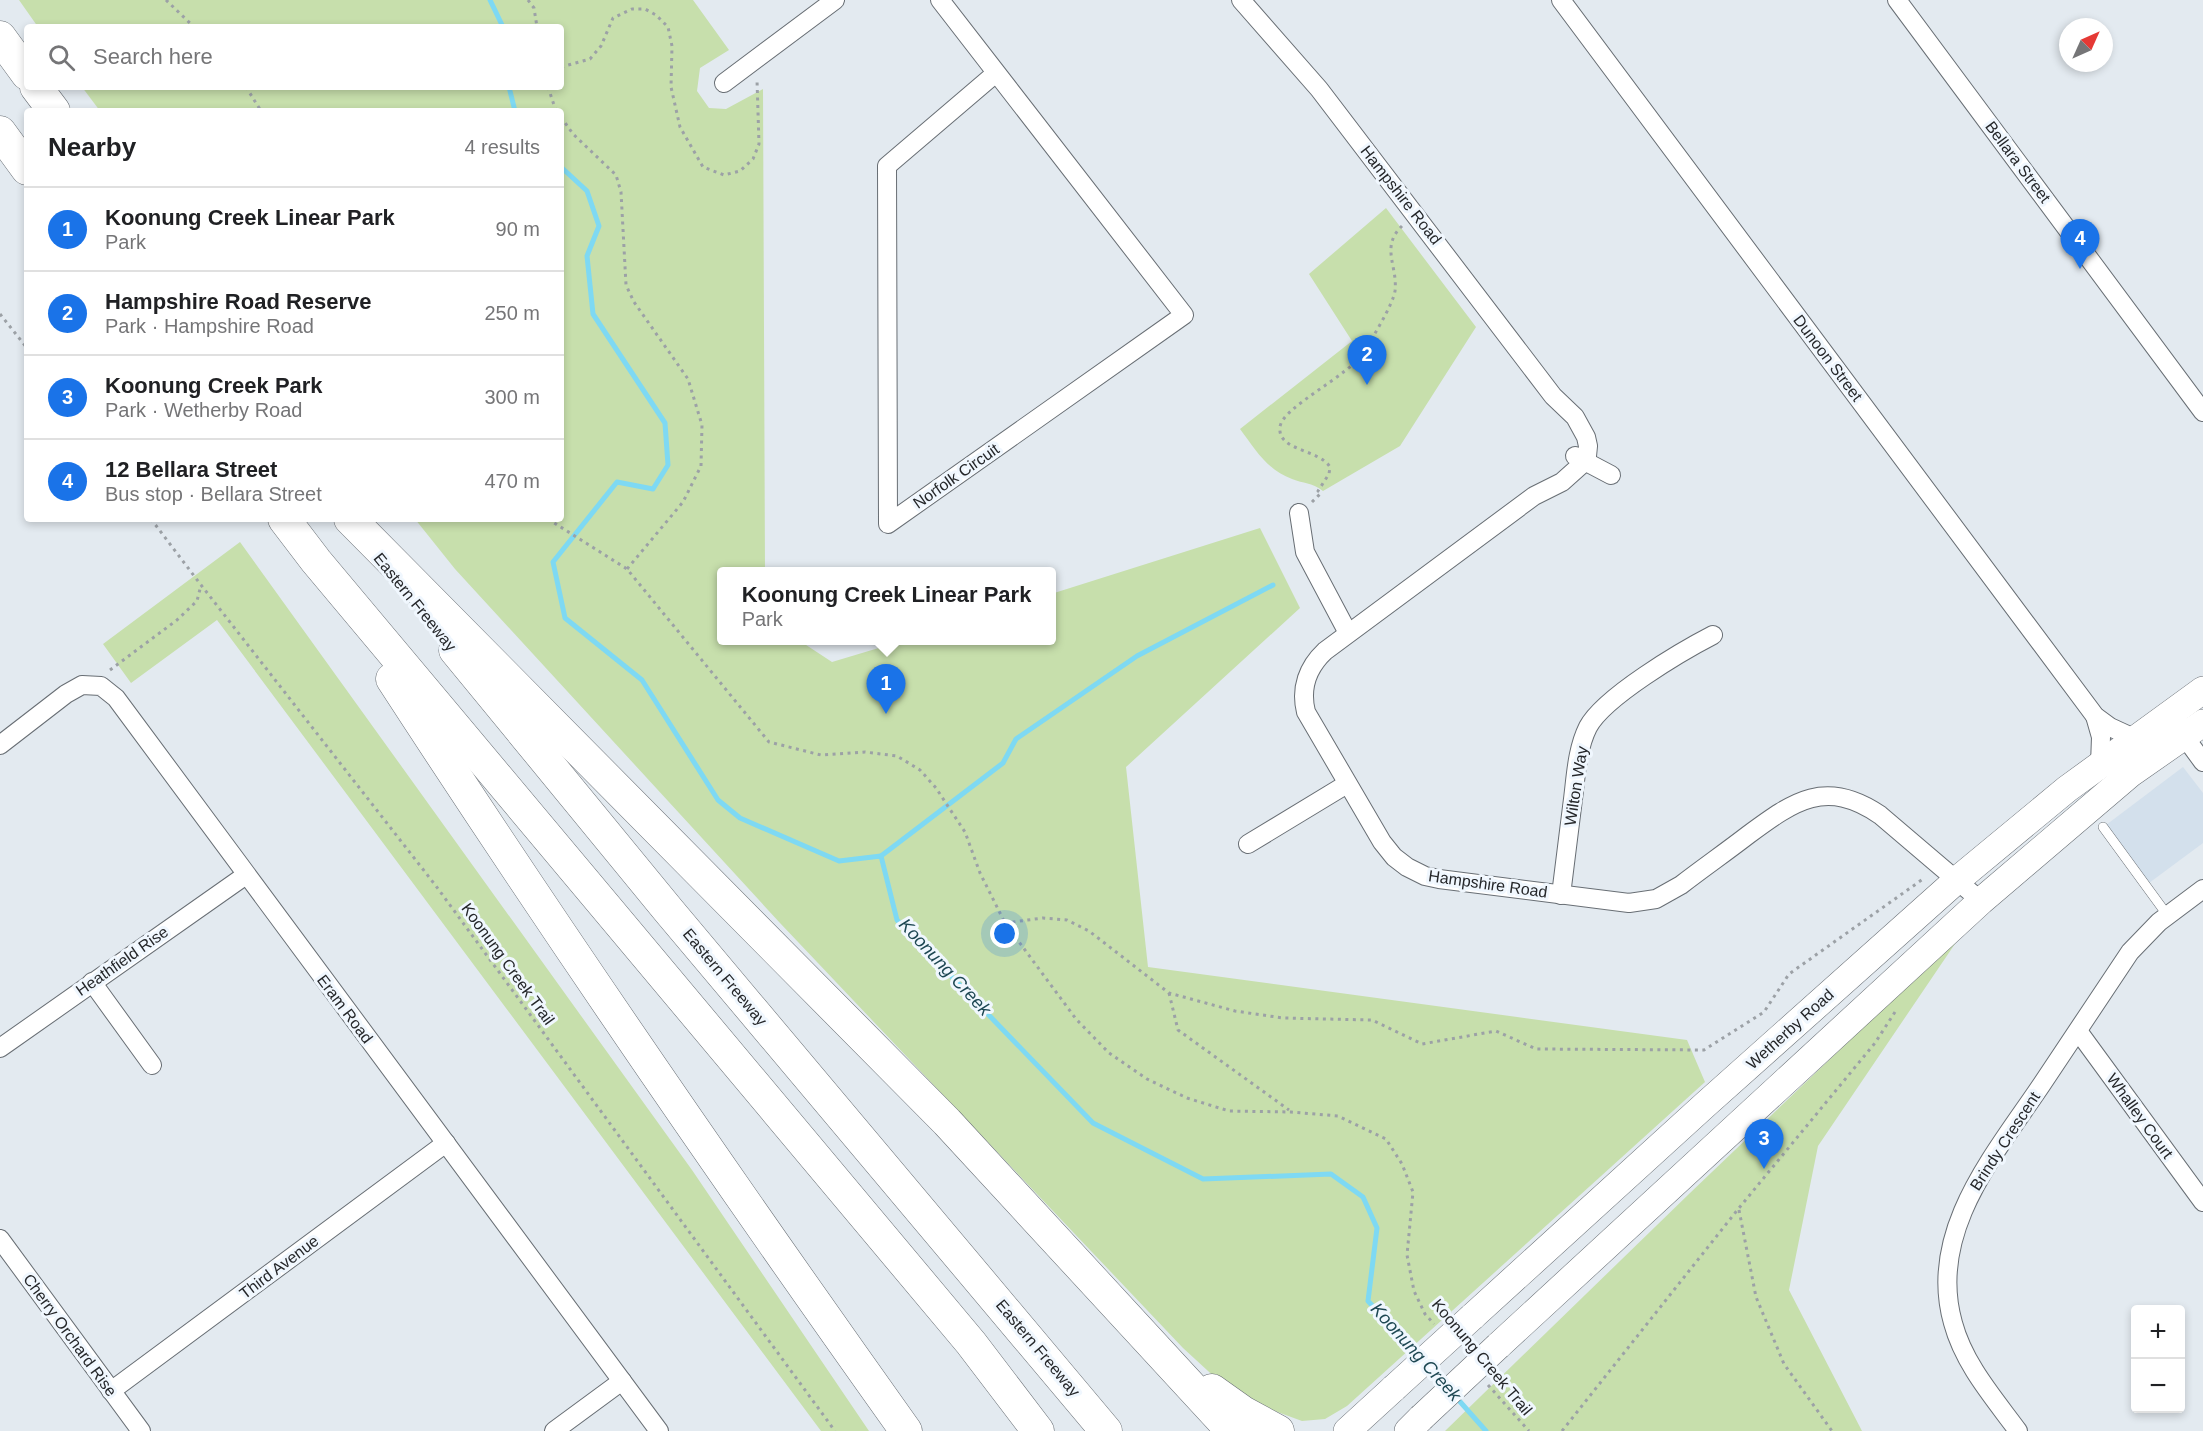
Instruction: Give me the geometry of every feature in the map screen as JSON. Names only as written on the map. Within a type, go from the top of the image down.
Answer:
[{"type":"highway","points":[[0,37],[24,70]]},
{"type":"highway","points":[[38,90],[52,108]]},
{"type":"highway","points":[[0,132],[24,165]]},
{"type":"highway","points":[[286,522],[316,561],[971,1343],[1038,1431]]},
{"type":"highway","name":"Eastern Freeway","points":[[351,522],[669,912],[1106,1431]]},
{"type":"highway","points":[[352,522],[947,1122],[1232,1431]]},
{"type":"highway","points":[[316,561],[496,838],[906,1431]]},
{"type":"highway","points":[[1131,1321],[1203,1384],[1243,1412],[1278,1431]]},
{"type":"main road","name":"Wetherby Road","points":[[1347,1431],[1706,1104],[1949,873],[2016,830],[2100,764],[2203,690]]},
{"type":"main road","points":[[1415,1427],[1498,1346],[1981,901],[2130,774],[2197,729]]},
{"type":"street","points":[[724,83],[835,0]]},
{"type":"street","name":"Norfolk Circuit","points":[[940,0],[1184,315],[888,524],[886,166],[996,73]]},
{"type":"street","name":"Hampshire Road","points":[[1241,0],[1319,89],[1553,396],[1577,445],[1579,459],[1534,496],[1348,633],[1313,663],[1304,697],[1306,712],[1382,842],[1394,857],[1416,872],[1439,879],[1629,903],[1656,899],[1681,885],[1788,806],[1819,797],[1843,798],[1865,805],[1981,901]]},
{"type":"street","name":"Dunoon Street","points":[[1561,0],[2095,716],[2110,728],[2136,739]]},
{"type":"street","name":"Bellara Street","points":[[1897,0],[2203,411]]},
{"type":"street","points":[[1579,459],[1611,475]]},
{"type":"street","points":[[1299,513],[1305,552],[1348,633]]},
{"type":"street","name":"Wilton Way","points":[[1561,895],[1579,754],[1589,725],[1608,704],[1621,694],[1674,657],[1713,635]]},
{"type":"street","points":[[0,745],[66,694],[82,685],[101,686]]},
{"type":"street","name":"Eram Road","points":[[101,686],[116,698],[659,1431]]},
{"type":"street","points":[[2176,709],[2197,729],[2203,762]]},
{"type":"street","name":"Dunoon Street","points":[[2095,716],[2101,738],[2100,764]]},
{"type":"street","points":[[1248,844],[1347,784]]},
{"type":"street","name":"Heathfield Rise","points":[[0,1048],[246,875]]},
{"type":"street","name":"Brindy Crescent","points":[[2018,1431],[1980,1379],[1959,1341],[1950,1309],[1949,1260],[1962,1212],[1979,1178],[2139,940],[2203,890]]},
{"type":"street","points":[[92,982],[152,1065]]},
{"type":"street","name":"Whalley Court","points":[[2078,1031],[2203,1202]]},
{"type":"street","name":"Third Avenue","points":[[111,1391],[446,1143]]},
{"type":"street","name":"Cherry Orchard Rise","points":[[0,1239],[141,1431]]},
{"type":"street","points":[[554,1431],[622,1381]]},
{"type":"lane","points":[[2103,827],[2168,916]]},
{"type":"path","points":[[166,0],[191,24]]},
{"type":"path","points":[[528,0],[534,8],[537,24]]},
{"type":"path","points":[[564,66],[590,59],[601,46],[613,18],[633,9],[645,9],[656,15],[668,27],[672,46],[671,87],[680,127],[703,167],[724,175],[740,171],[753,159],[759,144],[756,75],[748,64]]},
{"type":"path","points":[[248,90],[259,108]]},
{"type":"path","points":[[549,90],[555,108]]},
{"type":"path","points":[[564,121],[573,134],[616,175],[621,192],[626,285],[634,303],[688,379],[702,425],[700,466],[683,502],[627,569]]},
{"type":"path","points":[[1299,513],[1322,494],[1318,490],[1329,474],[1329,467],[1323,459],[1316,455],[1286,443],[1280,436],[1280,424],[1288,414],[1350,368],[1363,353],[1395,293],[1391,242],[1402,226]]},
{"type":"path","points":[[0,314],[24,344]]},
{"type":"path","name":"Koonung Creek Trail","points":[[154,522],[436,886],[835,1431]]},
{"type":"path","name":"Koonung Creek Trail","points":[[553,522],[627,569],[769,741],[821,755],[865,752],[897,756],[920,770],[936,788],[965,832],[980,873],[1005,923],[1076,1019],[1109,1053],[1147,1079],[1187,1098],[1228,1111],[1291,1112],[1338,1116],[1386,1139],[1402,1164],[1413,1192],[1407,1254],[1414,1292],[1425,1314],[1440,1330]]},
{"type":"path","points":[[101,686],[110,670],[177,620],[196,601],[201,585]]},
{"type":"path","points":[[1005,923],[1044,918],[1066,920],[1089,931],[1169,993],[1235,1011],[1283,1018],[1372,1020],[1422,1044],[1496,1031],[1536,1049],[1704,1050],[1764,1012],[1789,974],[1949,873]]},
{"type":"path","points":[[1169,993],[1178,1030],[1291,1112]]},
{"type":"path","points":[[1562,1431],[1738,1208],[1875,1043],[1899,1005]]},
{"type":"path","points":[[1738,1208],[1756,1297],[1784,1364],[1832,1431]]},
{"type":"path","name":"Koonung Creek Trail","points":[[1484,1380],[1529,1431]]},
{"type":"shaded area","points":[[2183,767],[2203,793],[2203,843],[2149,883],[2106,825]]},
{"type":"green space","points":[[19,0],[693,0],[729,50],[700,68],[697,91],[709,108],[726,109],[763,89],[765,567],[717,567],[717,645],[806,645],[832,662],[889,645],[1056,645],[1056,592],[1260,528],[1300,608],[1126,767],[1148,967],[1687,1040],[1705,1082],[1347,1406],[1325,1419],[1302,1421],[1269,1409],[1220,1382],[1183,1348],[780,923],[455,569],[417,522],[564,522],[564,108],[98,108],[84,90],[564,90],[564,24],[36,24]]},
{"type":"green space","points":[[1386,208],[1476,327],[1400,446],[1323,491],[1275,470],[1262,458],[1240,429],[1352,341],[1309,274]]},
{"type":"green space","points":[[240,542],[692,1170],[869,1431],[821,1431],[217,620],[131,683],[103,644]]},
{"type":"green space","points":[[1963,932],[1818,1146],[1789,1290],[1862,1431],[1445,1431],[1690,1193]]},
{"type":"waterway","name":"Koonung Creek","points":[[490,0],[502,24]]},
{"type":"waterway","name":"Koonung Creek","points":[[510,90],[514,108]]},
{"type":"waterway","name":"Koonung Creek","points":[[564,170],[587,191],[599,226],[587,256],[593,314],[665,423],[668,465],[653,489],[617,482],[553,562],[565,618],[642,680],[718,800],[740,818],[839,861],[881,856],[897,920],[1093,1123],[1203,1179],[1331,1174],[1363,1197],[1377,1228],[1368,1301],[1419,1356]]},
{"type":"waterway","points":[[881,856],[1003,763],[1016,739],[1137,656],[1273,585]]},
{"type":"waterway","name":"Koonung Creek","points":[[1429,1368],[1445,1385]]},
{"type":"waterway","name":"Koonung Creek","points":[[1455,1396],[1486,1431]]},
{"type":"place","name":"12 Bellara Street","points":[[2080,269]]},
{"type":"place","name":"Hampshire Road Reserve","points":[[1367,385]]},
{"type":"place","name":"Koonung Creek Linear Park","points":[[886,714]]},
{"type":"place","name":"Koonung Creek Park","points":[[1764,1169]]}]
